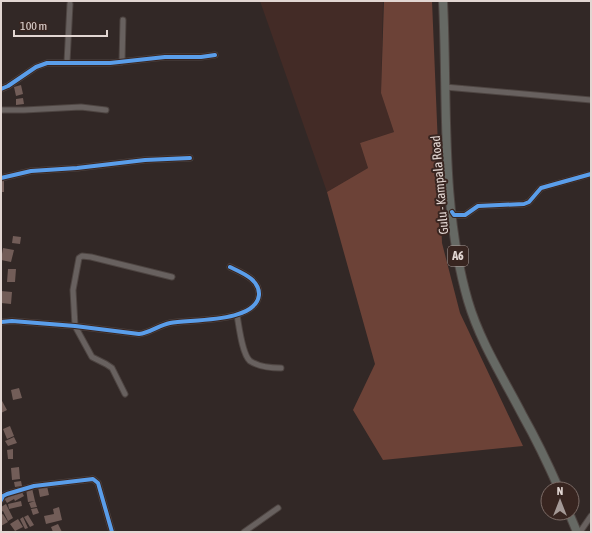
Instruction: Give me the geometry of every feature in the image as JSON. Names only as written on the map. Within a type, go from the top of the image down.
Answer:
[{"type":"main road","name":"Gulu - Kampala Road","points":[[443,1],[446,130],[452,212],[462,279],[476,324],[540,449],[554,481]]},
{"type":"main road","points":[[573,521],[578,532]]},
{"type":"street","points":[[67,62],[70,4]]},
{"type":"street","points":[[122,62],[123,20]]},
{"type":"street","points":[[1,89],[47,63],[110,63],[164,57],[201,57],[215,55]]},
{"type":"street","points":[[445,87],[591,100]]},
{"type":"street","points":[[1,110],[81,107],[106,110]]},
{"type":"street","points":[[1,178],[31,171],[77,168],[145,160],[190,158]]},
{"type":"street","points":[[452,212],[454,215],[463,216],[478,206],[524,204],[529,202],[541,188],[591,174]]},
{"type":"street","points":[[125,394],[112,368],[92,357],[74,326],[73,290],[80,257],[91,257],[172,277]]},
{"type":"street","points":[[1,322],[12,321],[74,326],[139,334],[170,323],[236,315],[254,304],[259,294],[257,286],[251,279],[230,267]]},
{"type":"street","points":[[236,315],[248,358],[254,363],[268,368],[281,368]]},
{"type":"street","points":[[1,500],[3,496],[20,489],[94,479],[98,483],[112,532]]},
{"type":"street","points":[[244,532],[278,508]]},
{"type":"street","points":[[578,532],[591,516]]},
{"type":"shaded area","points":[[260,1],[383,1],[381,93],[394,132],[360,143],[368,168],[327,192]]},
{"type":"shaded area","points":[[384,1],[432,1],[442,243],[460,313],[523,446],[383,460],[353,410],[375,364],[327,192],[368,168],[360,143],[394,132],[381,93]]},
{"type":"building","points":[[21,85],[23,94],[16,96],[14,87]]},
{"type":"building","points":[[23,98],[24,104],[16,105],[16,99]]},
{"type":"building","points":[[1,180],[4,180],[4,192],[1,192]]},
{"type":"building","points":[[13,236],[21,237],[20,244],[12,243]]},
{"type":"building","points":[[3,248],[14,250],[11,262],[1,260]]},
{"type":"building","points":[[8,269],[16,269],[15,282],[7,282]]},
{"type":"building","points":[[1,291],[12,292],[11,304],[1,303]]},
{"type":"building","points":[[19,388],[22,398],[13,400],[11,390]]},
{"type":"building","points":[[1,399],[7,410],[1,413]]},
{"type":"building","points":[[10,426],[14,436],[7,439],[3,429]]},
{"type":"building","points":[[14,437],[17,443],[8,446],[5,441]]},
{"type":"building","points":[[13,449],[13,459],[8,459],[7,450]]},
{"type":"building","points":[[19,467],[20,479],[12,480],[11,468]]},
{"type":"building","points":[[21,481],[22,486],[15,487],[14,482]]},
{"type":"building","points":[[47,486],[49,495],[40,497],[38,487]]},
{"type":"building","points":[[32,488],[35,501],[28,502],[26,489]]},
{"type":"building","points":[[21,490],[24,496],[7,503],[4,498]]},
{"type":"building","points":[[21,501],[22,506],[9,509],[8,504]]},
{"type":"building","points":[[35,501],[37,507],[31,508],[29,503]]},
{"type":"building","points":[[6,504],[13,518],[8,521],[3,511],[1,512],[1,507]]},
{"type":"building","points":[[59,507],[62,520],[46,524],[44,516],[54,514],[53,509]]},
{"type":"building","points":[[37,508],[39,513],[33,515],[31,509]]},
{"type":"building","points":[[3,514],[8,522],[1,526],[1,515]]},
{"type":"building","points":[[28,515],[34,525],[30,527],[24,517]]},
{"type":"building","points":[[23,517],[28,528],[25,529],[20,519]]},
{"type":"building","points":[[18,519],[23,527],[15,531],[10,524]]},
{"type":"building","points":[[58,524],[62,532],[53,532],[51,527]]},
{"type":"cycle path","points":[[1,89],[36,67],[47,63],[110,63],[165,57],[201,57],[215,55]]},
{"type":"cycle path","points":[[1,178],[31,171],[77,168],[145,160],[190,158]]},
{"type":"cycle path","points":[[452,212],[454,215],[465,215],[478,206],[524,204],[529,202],[541,188],[591,174]]},
{"type":"cycle path","points":[[1,322],[12,321],[75,326],[139,334],[170,323],[207,320],[235,315],[247,311],[255,304],[259,295],[258,289],[253,280],[230,267]]},
{"type":"cycle path","points":[[1,500],[3,496],[7,494],[34,486],[93,479],[98,483],[112,532]]}]
